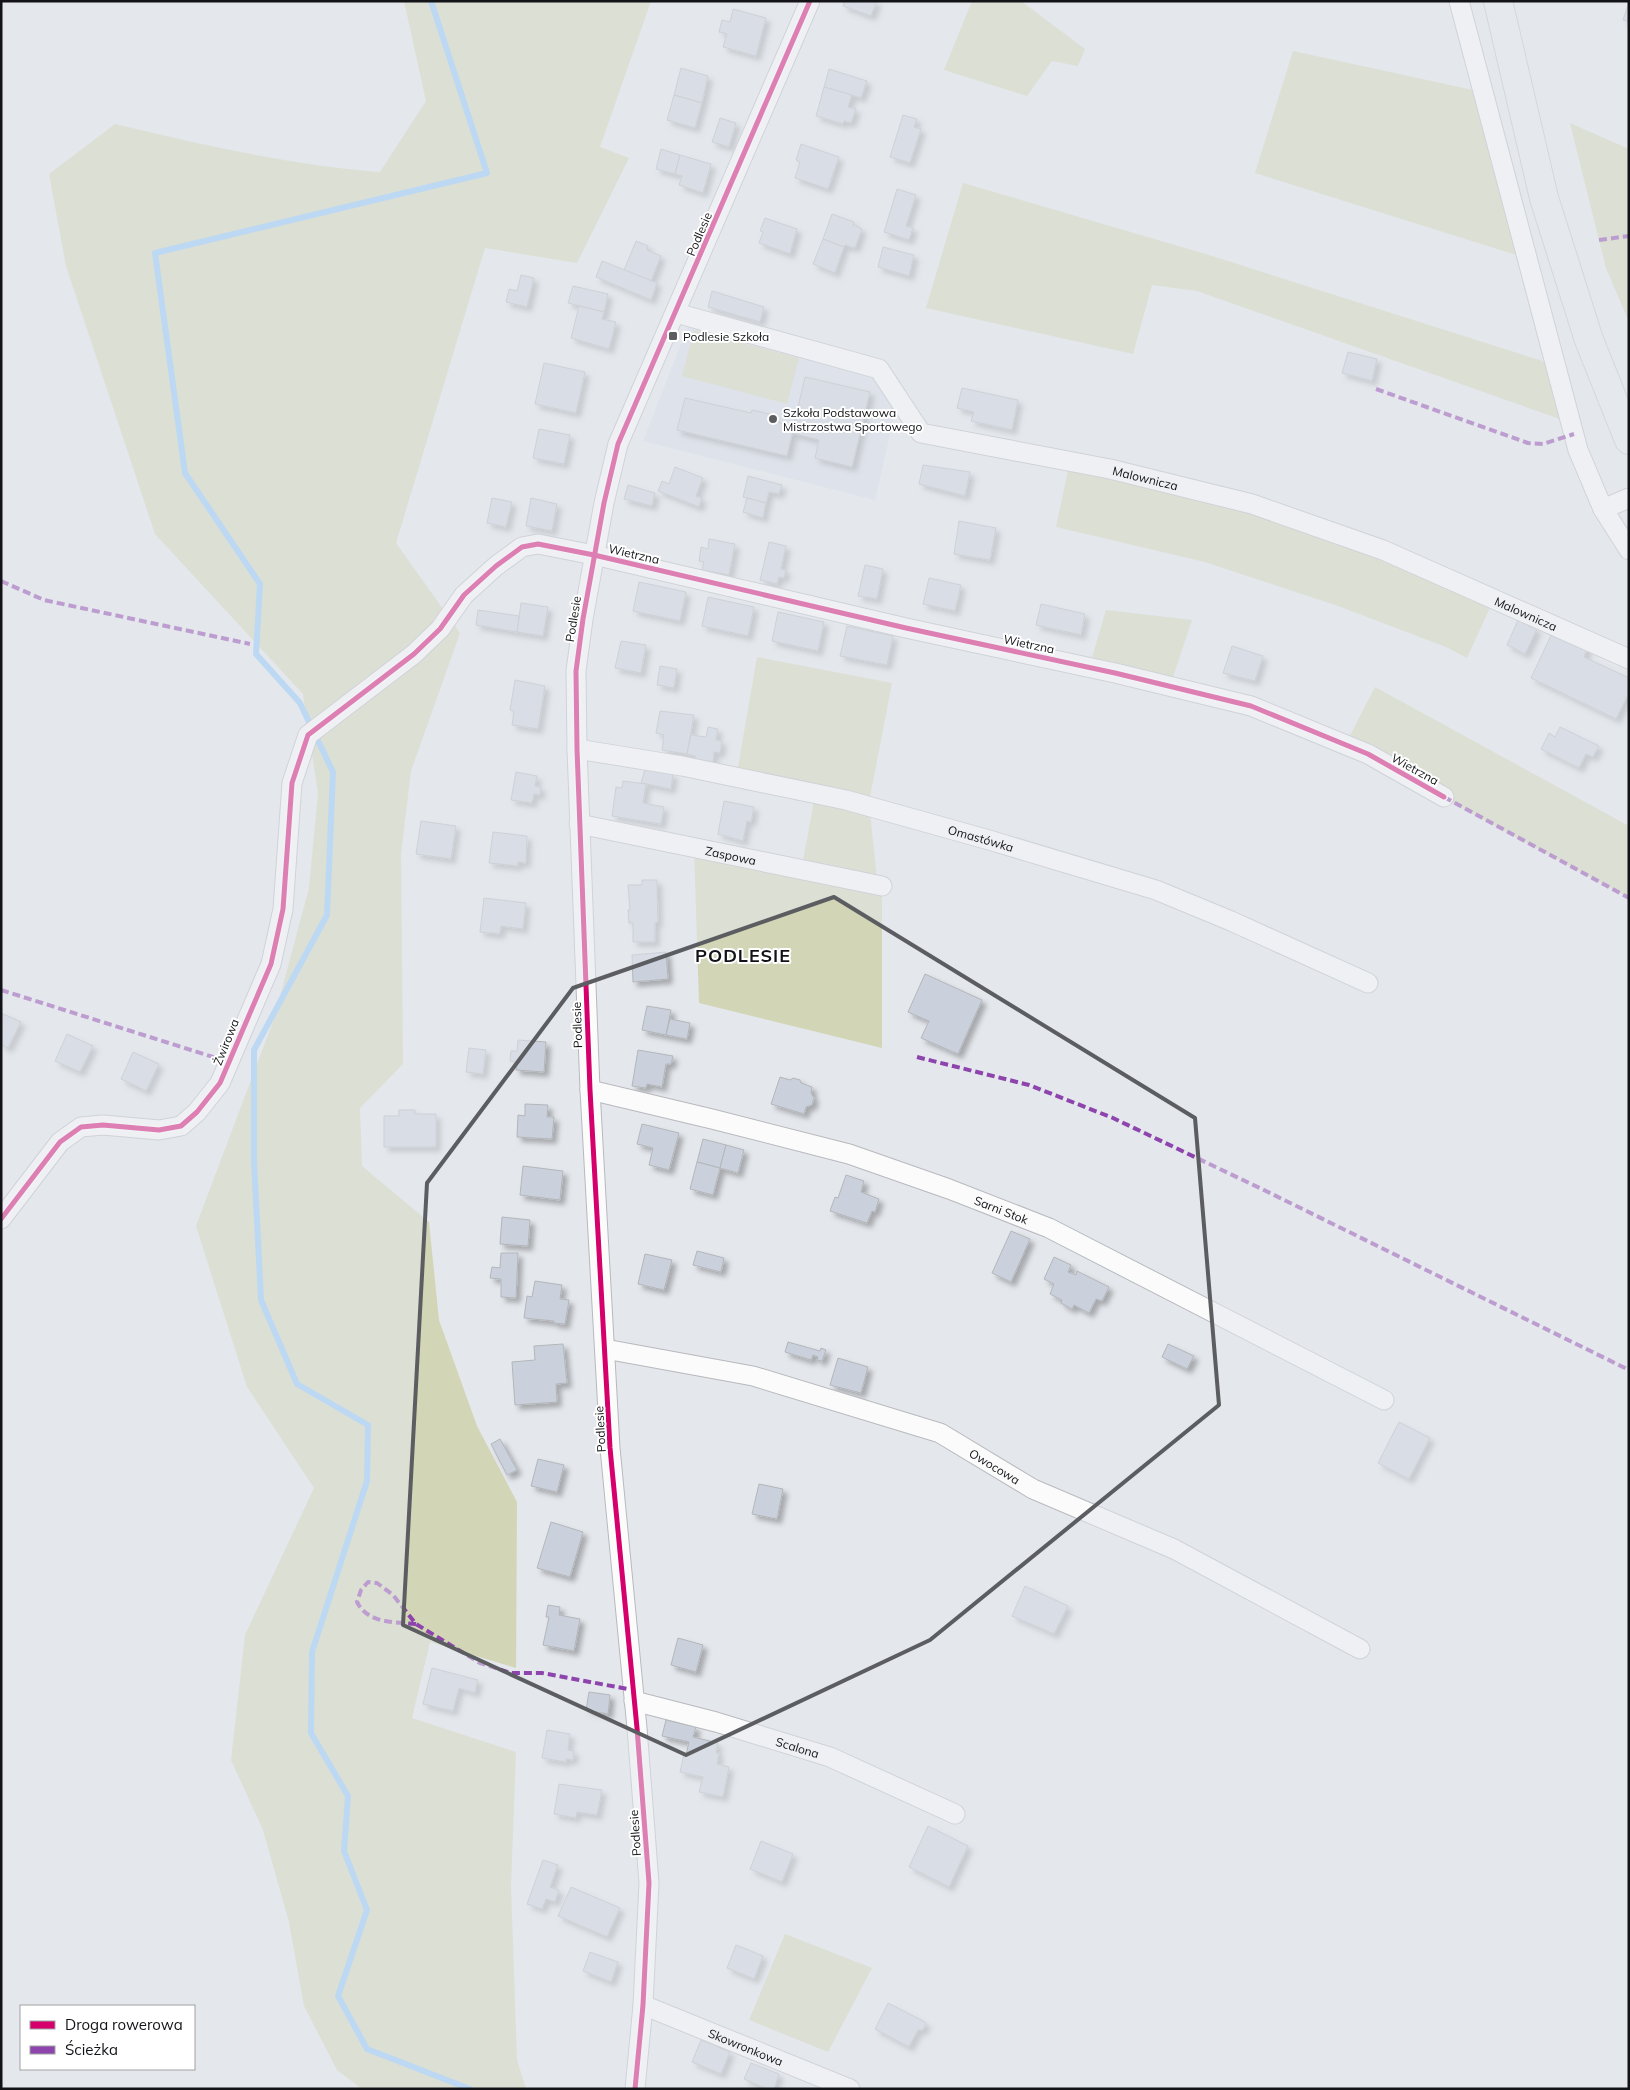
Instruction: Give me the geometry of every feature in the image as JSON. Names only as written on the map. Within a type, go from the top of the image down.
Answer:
[{"type":"main road","points":[[1498,1],[1544,198],[1589,340],[1629,440]]},
{"type":"street","name":"Podlesie","points":[[635,2089],[643,2004],[649,1883],[610,1448],[590,1090],[579,824],[576,671],[594,555],[618,444],[810,1]]},
{"type":"street","points":[[1458,1],[1576,442],[1603,509],[1629,550]]},
{"type":"street","name":"Malownicza","points":[[676,313],[879,369],[921,433],[1110,469],[1252,504],[1384,550],[1629,659]]},
{"type":"street","points":[[1603,509],[1629,498]]},
{"type":"street","name":"Wietrzna","points":[[315,729],[414,654],[440,629],[464,595],[496,566],[522,547],[538,544],[594,555],[906,628],[1115,673],[1250,706],[1368,754],[1444,797]]},
{"type":"street","name":"Żwirowa","points":[[1,1219],[60,1142],[81,1127],[103,1125],[159,1130],[181,1126],[197,1112],[220,1083],[271,964],[283,909],[292,783],[315,729]]},
{"type":"street","name":"Omastówka","points":[[577,748],[682,766],[846,800],[1017,848],[1156,890],[1231,921],[1368,983]]},
{"type":"street","name":"Zaspowa","points":[[579,824],[882,886]]},
{"type":"street","name":"Sarni Stok","points":[[590,1090],[849,1154],[949,1189],[1049,1228],[1384,1400]]},
{"type":"street","name":"Owocowa","points":[[605,1350],[753,1376],[940,1432],[1033,1489],[1174,1549],[1360,1649]]},
{"type":"street","name":"Scalona","points":[[634,1701],[716,1722],[830,1757],[955,1814]]},
{"type":"street","name":"Skowronkowa","points":[[643,2004],[850,2089]]},
{"type":"highlighted area","points":[[834,897],[1195,1118],[1219,1405],[930,1640],[686,1755],[403,1625],[427,1183],[573,988]]},
{"type":"shaded area","name":"Szkoła Podstawowa Mistrzostwa Sportowego","points":[[689,324],[875,373],[896,408],[875,500],[643,441]]},
{"type":"green space","points":[[404,1],[651,1],[600,147],[629,158],[577,263],[485,248],[396,543],[460,633],[411,771],[401,854],[403,1064],[360,1108],[362,1166],[429,1222],[439,1320],[477,1426],[517,1502],[516,1668],[430,1642],[412,1718],[516,1752],[511,1886],[517,2060],[526,2089],[362,2089],[337,2070],[304,2006],[289,1922],[263,1830],[231,1760],[245,1635],[314,1488],[247,1387],[196,1226],[274,1019],[309,888],[318,793],[303,694],[155,534],[66,266],[49,174],[115,124],[214,147],[280,159],[380,172],[426,101]]},
{"type":"green space","points":[[972,1],[1021,1],[1085,49],[1078,66],[1052,61],[1027,96],[944,70]]},
{"type":"green space","points":[[1293,51],[1482,92],[1526,258],[1255,173]]},
{"type":"green space","points":[[1570,123],[1629,149],[1629,322],[1606,268]]},
{"type":"green space","points":[[963,183],[1209,255],[1555,365],[1571,423],[1197,291],[1152,285],[1133,354],[926,308]]},
{"type":"green space","points":[[694,330],[799,358],[787,404],[682,376]]},
{"type":"green space","points":[[1068,470],[1252,504],[1494,599],[1467,658],[1446,647],[1338,606],[1205,562],[1056,527]]},
{"type":"green space","points":[[1106,610],[1192,620],[1170,686],[1089,668]]},
{"type":"green space","points":[[757,657],[892,683],[869,802],[737,773]]},
{"type":"green space","points":[[1375,687],[1629,826],[1629,898],[1345,745]]},
{"type":"green space","points":[[814,801],[870,812],[877,880],[802,866]]},
{"type":"green space","points":[[694,847],[882,886],[882,1048],[699,1003]]},
{"type":"green space","points":[[785,1934],[872,1968],[828,2052],[749,2020]]},
{"type":"building","points":[[845,1],[877,1],[871,16],[843,6]]},
{"type":"building","points":[[1629,3],[1629,22],[1623,20]]},
{"type":"building","points":[[733,9],[766,18],[756,56],[723,47],[727,34],[719,32],[722,20],[730,22]]},
{"type":"building","points":[[681,68],[708,76],[702,103],[674,95]]},
{"type":"building","points":[[829,69],[867,81],[861,98],[824,87]]},
{"type":"building","points":[[824,87],[852,95],[848,107],[856,109],[851,123],[844,121],[843,124],[816,116]]},
{"type":"building","points":[[674,95],[702,103],[695,128],[667,120]]},
{"type":"building","points":[[903,115],[917,119],[914,127],[921,129],[910,163],[890,157]]},
{"type":"building","points":[[720,118],[736,123],[729,147],[712,142]]},
{"type":"building","points":[[801,144],[839,157],[828,189],[795,178],[800,162],[796,160]]},
{"type":"building","points":[[661,149],[680,155],[675,174],[656,169]]},
{"type":"building","points":[[680,155],[711,164],[703,193],[679,185],[682,176],[675,174]]},
{"type":"building","points":[[897,189],[916,195],[906,226],[913,228],[909,240],[884,232]]},
{"type":"building","points":[[832,214],[854,222],[853,225],[862,229],[855,248],[845,245],[844,247],[823,239]]},
{"type":"building","points":[[765,218],[797,229],[790,254],[759,243],[763,232],[760,231]]},
{"type":"building","points":[[823,239],[844,247],[835,273],[813,264]]},
{"type":"building","points":[[636,241],[648,246],[647,250],[661,256],[651,281],[624,270]]},
{"type":"building","points":[[883,247],[914,255],[909,276],[878,267]]},
{"type":"building","points":[[602,261],[657,283],[651,300],[596,277]]},
{"type":"building","points":[[521,275],[534,278],[527,307],[506,302],[509,289],[517,291]]},
{"type":"building","points":[[573,286],[608,294],[604,312],[568,303]]},
{"type":"building","points":[[712,291],[764,307],[760,322],[708,307]]},
{"type":"building","points":[[579,306],[604,312],[602,319],[616,322],[609,349],[571,338]]},
{"type":"building","points":[[1348,352],[1377,359],[1372,381],[1342,373]]},
{"type":"building","points":[[544,363],[585,372],[576,413],[535,404]]},
{"type":"building","points":[[805,377],[870,392],[852,467],[815,458],[819,440],[792,433]]},
{"type":"building","points":[[962,388],[1018,400],[1012,430],[971,421],[974,412],[957,408]]},
{"type":"building","points":[[685,398],[751,413],[752,410],[774,415],[773,421],[794,426],[787,456],[677,430]]},
{"type":"building","points":[[539,429],[570,435],[564,464],[533,458]]},
{"type":"building","points":[[923,465],[970,472],[965,496],[919,484]]},
{"type":"building","points":[[675,467],[703,478],[696,496],[702,498],[699,507],[658,491],[662,481],[669,484]]},
{"type":"building","points":[[748,476],[782,485],[779,494],[769,492],[766,503],[743,497]]},
{"type":"building","points":[[628,485],[655,493],[652,506],[624,499]]},
{"type":"building","points":[[492,498],[512,502],[506,527],[487,523]]},
{"type":"building","points":[[531,498],[557,504],[552,531],[526,526]]},
{"type":"building","points":[[747,498],[766,503],[763,518],[743,512]]},
{"type":"building","points":[[959,521],[996,528],[990,560],[954,554]]},
{"type":"building","points":[[709,539],[735,544],[729,575],[702,570],[704,562],[699,561],[701,547],[708,549]]},
{"type":"building","points":[[769,542],[786,546],[781,569],[786,570],[784,578],[779,577],[777,584],[760,580]]},
{"type":"building","points":[[865,565],[883,569],[877,599],[858,596]]},
{"type":"building","points":[[929,578],[961,585],[955,611],[923,604]]},
{"type":"building","points":[[639,582],[686,592],[680,621],[633,611]]},
{"type":"building","points":[[708,597],[754,607],[748,636],[702,626]]},
{"type":"building","points":[[521,603],[548,607],[543,636],[517,632]]},
{"type":"building","points":[[1041,604],[1085,614],[1081,635],[1036,625]]},
{"type":"building","points":[[478,610],[519,616],[517,632],[476,625]]},
{"type":"building","points":[[778,612],[824,622],[818,651],[772,641]]},
{"type":"building","points":[[1518,620],[1537,629],[1525,654],[1507,645]]},
{"type":"building","points":[[847,626],[893,636],[887,665],[840,656]]},
{"type":"building","points":[[1553,631],[1588,647],[1584,657],[1629,678],[1629,693],[1616,719],[1531,678]]},
{"type":"building","points":[[621,641],[646,645],[641,673],[615,668]]},
{"type":"building","points":[[1232,646],[1263,656],[1255,681],[1223,673]]},
{"type":"building","points":[[660,666],[677,669],[674,688],[657,685]]},
{"type":"building","points":[[515,680],[545,686],[538,729],[512,725],[514,711],[510,710]]},
{"type":"building","points":[[660,711],[694,715],[687,754],[662,750],[664,735],[656,733]]},
{"type":"building","points":[[708,727],[718,729],[716,740],[722,741],[720,753],[714,752],[713,764],[695,761],[695,756],[687,754],[691,735],[706,737]]},
{"type":"building","points":[[1560,727],[1599,746],[1593,757],[1586,754],[1579,768],[1541,749],[1549,733],[1555,737]]},
{"type":"building","points":[[645,769],[673,774],[671,789],[641,783]]},
{"type":"building","points":[[516,772],[537,776],[535,786],[541,787],[540,795],[534,794],[532,803],[511,800]]},
{"type":"building","points":[[623,781],[646,784],[643,803],[664,807],[661,824],[612,816],[616,787],[622,788]]},
{"type":"building","points":[[724,801],[754,807],[751,822],[747,821],[743,841],[718,834]]},
{"type":"building","points":[[421,821],[456,826],[451,859],[416,854]]},
{"type":"building","points":[[493,832],[527,836],[526,863],[518,862],[518,866],[489,863]]},
{"type":"building","points":[[642,880],[657,880],[658,922],[655,923],[655,942],[633,942],[633,923],[629,923],[628,885],[642,885]]},
{"type":"building","points":[[484,898],[526,903],[523,929],[501,926],[500,934],[480,932]]},
{"type":"building","points":[[666,952],[668,979],[633,982],[632,955]]},
{"type":"building","points":[[925,974],[982,1000],[958,1054],[921,1038],[929,1021],[908,1012]]},
{"type":"building","points":[[647,1006],[671,1010],[666,1035],[642,1030]]},
{"type":"building","points":[[1,1013],[21,1022],[8,1048],[1,1045]]},
{"type":"building","points":[[670,1019],[690,1023],[687,1039],[666,1035]]},
{"type":"building","points":[[67,1034],[93,1046],[80,1072],[55,1061]]},
{"type":"building","points":[[518,1040],[546,1042],[544,1072],[516,1070],[516,1062],[510,1061],[511,1051],[517,1051]]},
{"type":"building","points":[[469,1048],[486,1050],[483,1074],[466,1072]]},
{"type":"building","points":[[638,1050],[673,1056],[671,1064],[666,1064],[662,1087],[647,1084],[646,1088],[632,1086]]},
{"type":"building","points":[[133,1052],[159,1064],[146,1091],[121,1079]]},
{"type":"building","points":[[780,1077],[800,1080],[801,1083],[812,1087],[811,1093],[814,1098],[812,1105],[806,1107],[804,1114],[771,1104]]},
{"type":"building","points":[[525,1104],[548,1105],[547,1117],[554,1117],[552,1139],[517,1137],[518,1115],[525,1116]]},
{"type":"building","points":[[399,1110],[415,1110],[415,1114],[436,1114],[436,1147],[384,1147],[384,1116],[399,1116]]},
{"type":"building","points":[[642,1124],[679,1133],[669,1170],[649,1165],[653,1148],[637,1144]]},
{"type":"building","points":[[703,1139],[726,1145],[720,1168],[697,1162]]},
{"type":"building","points":[[726,1145],[744,1150],[738,1173],[720,1168]]},
{"type":"building","points":[[697,1162],[720,1168],[713,1195],[690,1189]]},
{"type":"building","points":[[523,1166],[563,1171],[560,1200],[520,1195]]},
{"type":"building","points":[[846,1175],[864,1181],[861,1192],[879,1199],[875,1212],[872,1211],[867,1223],[830,1211],[835,1197],[838,1198]]},
{"type":"building","points":[[502,1217],[530,1220],[528,1246],[500,1244]]},
{"type":"building","points":[[1011,1231],[1030,1239],[1011,1282],[992,1273]]},
{"type":"building","points":[[697,1251],[724,1258],[721,1272],[693,1265]]},
{"type":"building","points":[[501,1253],[518,1253],[516,1298],[501,1297],[501,1279],[490,1278],[492,1267],[500,1268]]},
{"type":"building","points":[[645,1254],[672,1260],[664,1290],[638,1284]]},
{"type":"building","points":[[1054,1257],[1071,1265],[1068,1272],[1076,1275],[1077,1271],[1109,1287],[1102,1301],[1096,1299],[1089,1313],[1074,1305],[1072,1309],[1061,1303],[1062,1300],[1050,1294],[1054,1284],[1044,1279]]},
{"type":"building","points":[[535,1281],[562,1285],[560,1299],[569,1300],[565,1324],[524,1318],[527,1296],[532,1297]]},
{"type":"building","points":[[788,1342],[820,1351],[821,1348],[826,1350],[822,1361],[817,1360],[818,1357],[813,1355],[811,1360],[785,1352]]},
{"type":"building","points":[[563,1344],[567,1383],[556,1384],[557,1402],[515,1405],[512,1362],[535,1360],[534,1346]]},
{"type":"building","points":[[1168,1344],[1194,1356],[1187,1369],[1162,1357]]},
{"type":"building","points":[[838,1358],[868,1367],[861,1393],[830,1385]]},
{"type":"building","points":[[1399,1422],[1430,1438],[1409,1479],[1378,1463]]},
{"type":"building","points":[[500,1439],[517,1470],[507,1475],[491,1444]]},
{"type":"building","points":[[538,1459],[564,1465],[557,1492],[531,1486]]},
{"type":"building","points":[[759,1484],[783,1489],[777,1519],[752,1514]]},
{"type":"building","points":[[551,1522],[583,1532],[570,1577],[537,1568]]},
{"type":"building","points":[[1025,1586],[1068,1606],[1054,1634],[1012,1616]]},
{"type":"building","points":[[548,1605],[560,1607],[559,1615],[580,1619],[574,1651],[543,1645],[549,1617],[546,1617]]},
{"type":"building","points":[[678,1638],[703,1645],[696,1672],[671,1665]]},
{"type":"building","points":[[432,1668],[478,1680],[475,1693],[459,1688],[453,1711],[423,1704]]},
{"type":"building","points":[[589,1692],[610,1695],[608,1714],[586,1710]]},
{"type":"building","points":[[666,1720],[696,1727],[693,1737],[718,1743],[716,1753],[719,1753],[717,1764],[729,1767],[723,1797],[699,1792],[703,1777],[680,1772],[689,1742],[662,1736]]},
{"type":"building","points":[[547,1730],[570,1734],[568,1750],[574,1751],[573,1760],[566,1759],[566,1762],[542,1758]]},
{"type":"building","points":[[559,1784],[602,1790],[597,1815],[577,1812],[576,1818],[554,1814]]},
{"type":"building","points":[[928,1826],[968,1846],[949,1887],[909,1867]]},
{"type":"building","points":[[761,1841],[793,1854],[782,1882],[750,1869]]},
{"type":"building","points":[[543,1860],[558,1865],[550,1887],[559,1890],[555,1902],[546,1899],[542,1909],[527,1904]]},
{"type":"building","points":[[571,1887],[620,1908],[607,1937],[558,1916]]},
{"type":"building","points":[[736,1945],[763,1956],[754,1979],[727,1968]]},
{"type":"building","points":[[590,1952],[618,1962],[611,1982],[583,1971]]},
{"type":"building","points":[[888,2003],[926,2024],[923,2030],[918,2030],[909,2047],[875,2029]]},
{"type":"building","points":[[701,2040],[711,2044],[712,2040],[719,2043],[718,2047],[730,2052],[721,2074],[692,2062]]},
{"type":"building","points":[[751,2063],[779,2074],[774,2089],[768,2089],[744,2079]]},
{"type":"waterway","points":[[431,1],[487,173],[155,253],[185,473],[260,584],[256,654],[300,703],[333,772],[327,915],[254,1050],[254,1161],[261,1300],[297,1384],[368,1425],[367,1481],[312,1652],[311,1733],[348,1796],[344,1851],[367,1910],[338,1996],[367,2049],[470,2089]]},
{"type":"marked path","points":[[1599,240],[1629,236]]},
{"type":"marked path","points":[[1376,389],[1528,443],[1543,444],[1574,434]]},
{"type":"marked path","points":[[1,581],[44,600],[250,644]]},
{"type":"marked path","points":[[1444,797],[1629,898]]},
{"type":"marked path","points":[[1,990],[229,1062]]},
{"type":"marked path","points":[[917,1057],[1029,1085],[1113,1118],[1268,1192],[1629,1370]]},
{"type":"marked path","points":[[416,1624],[391,1622],[368,1614],[357,1602],[361,1590],[368,1582],[377,1583],[393,1595],[416,1624],[480,1663],[511,1673],[542,1673],[633,1690]]},
{"type":"cycle path","points":[[635,2089],[643,2005],[649,1883],[637,1728],[610,1448],[590,1090],[577,749],[576,671],[583,619],[604,503],[618,444],[810,1]]},
{"type":"cycle path","points":[[1,1219],[60,1142],[81,1127],[103,1125],[159,1130],[181,1126],[197,1112],[220,1083],[271,964],[283,909],[292,783],[308,735],[414,654],[440,629],[464,595],[496,566],[522,547],[538,544],[594,555],[906,628],[1115,673],[1251,706],[1368,754],[1444,797]]},
{"type":"place","name":"Podlesie Szkoła","points":[[673,336]]},
{"type":"place","name":"Szkoła Podstawowa Mistrzostwa Sportowego","points":[[773,419]]},
{"type":"district","name":"PODLESIE","points":[[743,955]]}]
